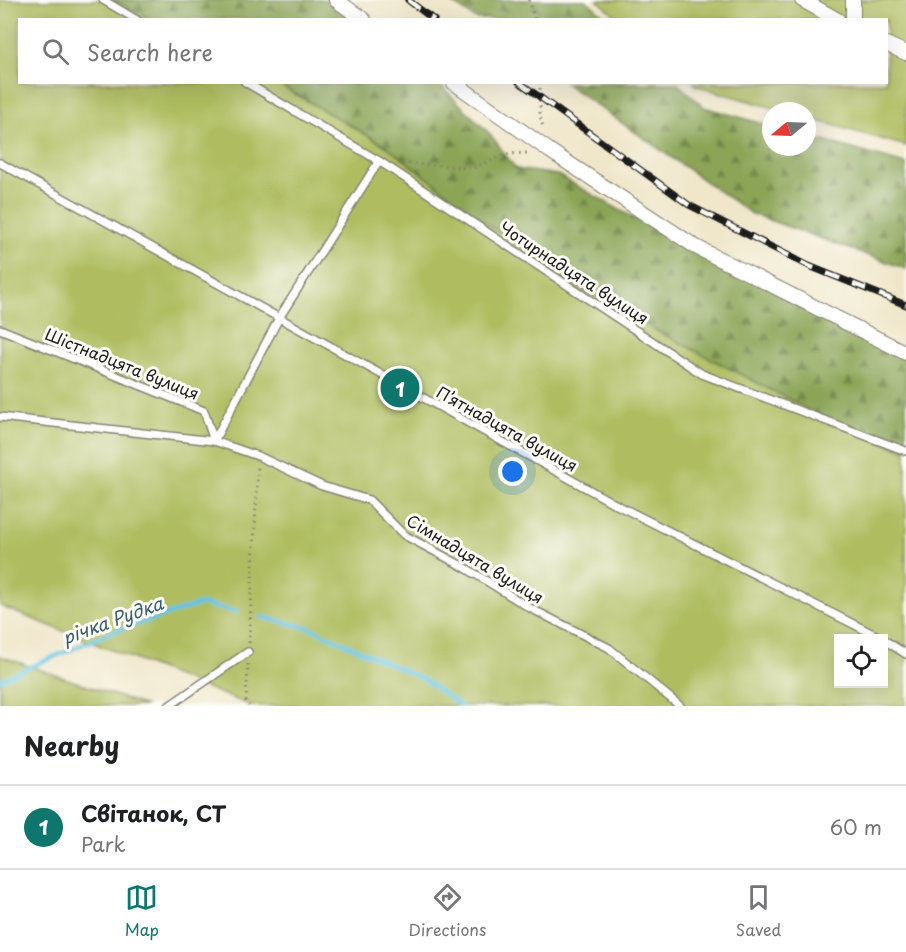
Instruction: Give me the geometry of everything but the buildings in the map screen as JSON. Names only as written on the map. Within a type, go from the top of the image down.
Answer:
[{"type":"street","points":[[336,0],[361,18]]},
{"type":"street","points":[[802,0],[834,18]]},
{"type":"street","points":[[853,0],[853,18]]},
{"type":"street","points":[[888,45],[906,53]]},
{"type":"street","points":[[456,84],[550,151],[696,247],[906,353]]},
{"type":"lane","points":[[104,0],[134,18]]},
{"type":"lane","name":"Чотирнадцята вулиця","points":[[248,84],[379,161],[702,374],[906,451]]},
{"type":"lane","points":[[214,441],[279,318],[379,161]]},
{"type":"lane","name":"П’ятнадцята вулиця","points":[[0,163],[615,504],[872,634]]},
{"type":"lane","name":"Шістнадцята вулиця","points":[[0,329],[204,411],[214,441]]},
{"type":"lane","name":"Сімнадцята вулиця","points":[[0,417],[214,441],[258,456],[322,486],[369,500],[404,536],[464,567],[530,608],[609,648],[680,706]]},
{"type":"lane","name":"П’ятнадцята вулиця","points":[[888,643],[906,654]]},
{"type":"lane","points":[[169,706],[248,652]]},
{"type":"path","points":[[529,0],[534,18]]},
{"type":"path","points":[[540,84],[540,116]]},
{"type":"path","points":[[379,161],[472,168],[507,154],[550,151]]},
{"type":"path","points":[[249,706],[246,701],[258,456]]},
{"type":"green space","points":[[0,0],[132,0],[164,18],[18,18],[18,84],[278,84],[906,433],[906,706],[252,706],[0,606]]},
{"type":"green space","points":[[112,0],[345,0],[368,18],[149,18]]},
{"type":"green space","points":[[448,0],[586,0],[607,18],[475,18]]},
{"type":"green space","points":[[597,0],[906,0],[906,146],[816,121],[816,102],[762,102],[762,105],[694,84],[888,84],[888,18],[619,18]]},
{"type":"green space","points":[[278,84],[439,84],[490,134],[516,169],[558,175],[653,229],[906,353],[906,451],[838,425],[563,282],[386,146]]},
{"type":"green space","points":[[566,84],[678,84],[704,107],[762,123],[762,156],[816,156],[816,139],[906,164],[906,269],[752,214]]},
{"type":"green space","points":[[0,656],[146,706],[0,706]]},
{"type":"waterway","name":"річка Рудка","points":[[0,680],[112,632],[201,604],[238,612]]},
{"type":"waterway","name":"річка Рудка","points":[[262,617],[310,628],[423,679],[461,706]]},
{"type":"railway","points":[[408,0],[431,18]]},
{"type":"railway","points":[[522,84],[689,205],[809,266],[906,305]]},
{"type":"place","name":"Світанок, СТ","points":[[400,388]]}]
